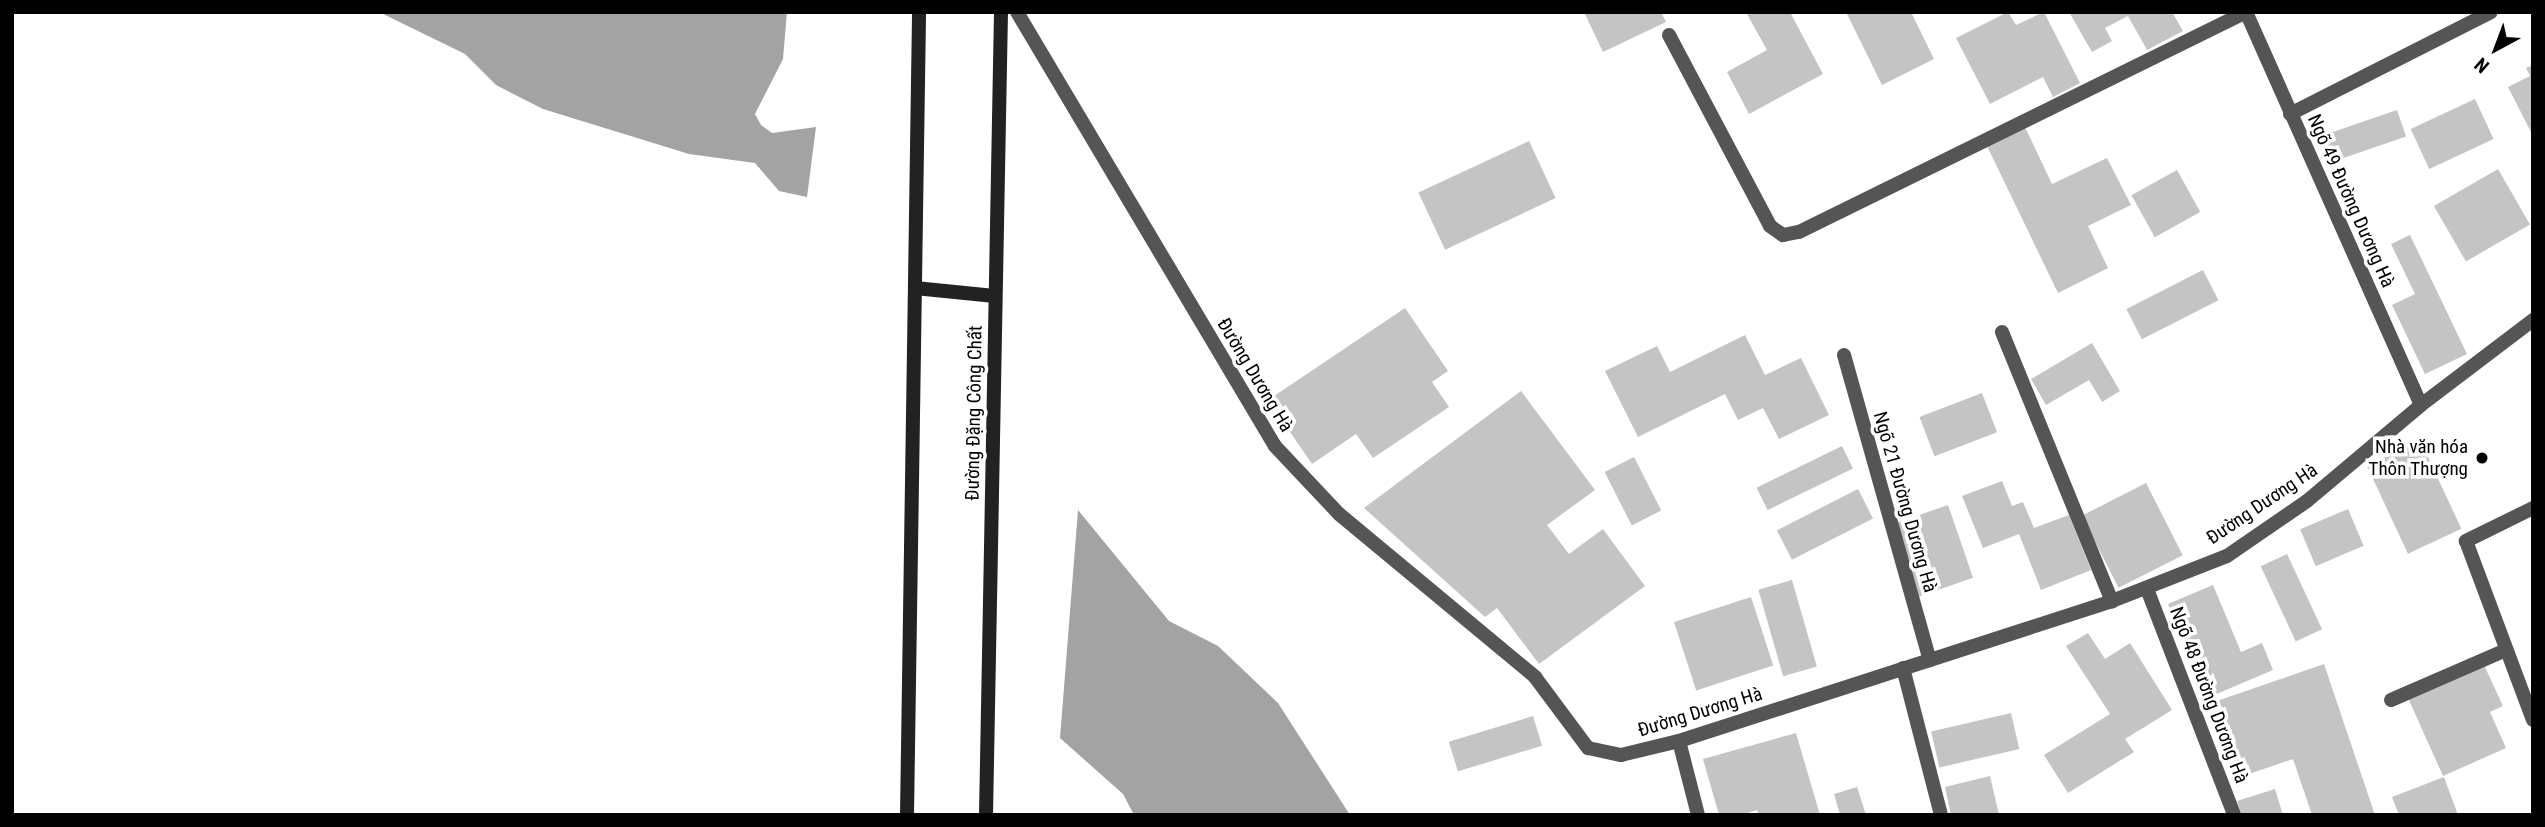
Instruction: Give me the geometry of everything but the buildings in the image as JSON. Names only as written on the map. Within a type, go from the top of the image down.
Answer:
[{"type":"main road","points":[[906,815],[919,12]]},
{"type":"main road","name":"Đường Đặng Công Chất","points":[[986,815],[1001,12]]},
{"type":"main road","points":[[915,288],[995,296]]},
{"type":"street","name":"Đường Dương Hà","points":[[1017,12],[1275,446],[1339,514],[1535,677],[1588,748],[1621,755],[1679,741],[2112,601],[2227,556],[2307,501],[2421,405],[2533,320]]},
{"type":"street","points":[[1669,36],[1770,226],[1783,235],[1799,232],[2246,12]]},
{"type":"street","name":"Ngõ 49 Đường Dương Hà","points":[[2246,12],[2421,405]]},
{"type":"street","points":[[2290,114],[2491,12]]},
{"type":"street","points":[[2002,332],[2112,601]]},
{"type":"street","name":"Ngõ 21 Đường Dương Hà","points":[[1844,355],[1930,660]]},
{"type":"street","points":[[2533,509],[2466,541],[2533,720]]},
{"type":"street","name":"Ngõ 48 Đường Dương Hà","points":[[2147,589],[2234,815]]},
{"type":"street","points":[[2391,701],[2507,650]]},
{"type":"street","points":[[1903,668],[1941,815]]},
{"type":"street","points":[[1679,741],[1698,815]]},
{"type":"shaded area","points":[[379,12],[787,12],[783,59],[755,114],[761,125],[772,133],[816,127],[807,197],[779,191],[755,163],[689,154],[543,109],[496,85],[465,54]]},
{"type":"shaded area","points":[[1078,510],[1169,621],[1218,646],[1278,703],[1350,815],[1134,815],[1123,794],[1060,738]]},
{"type":"place","name":"Nhà văn hóa Thôn Thượng","points":[[2482,458]]}]
